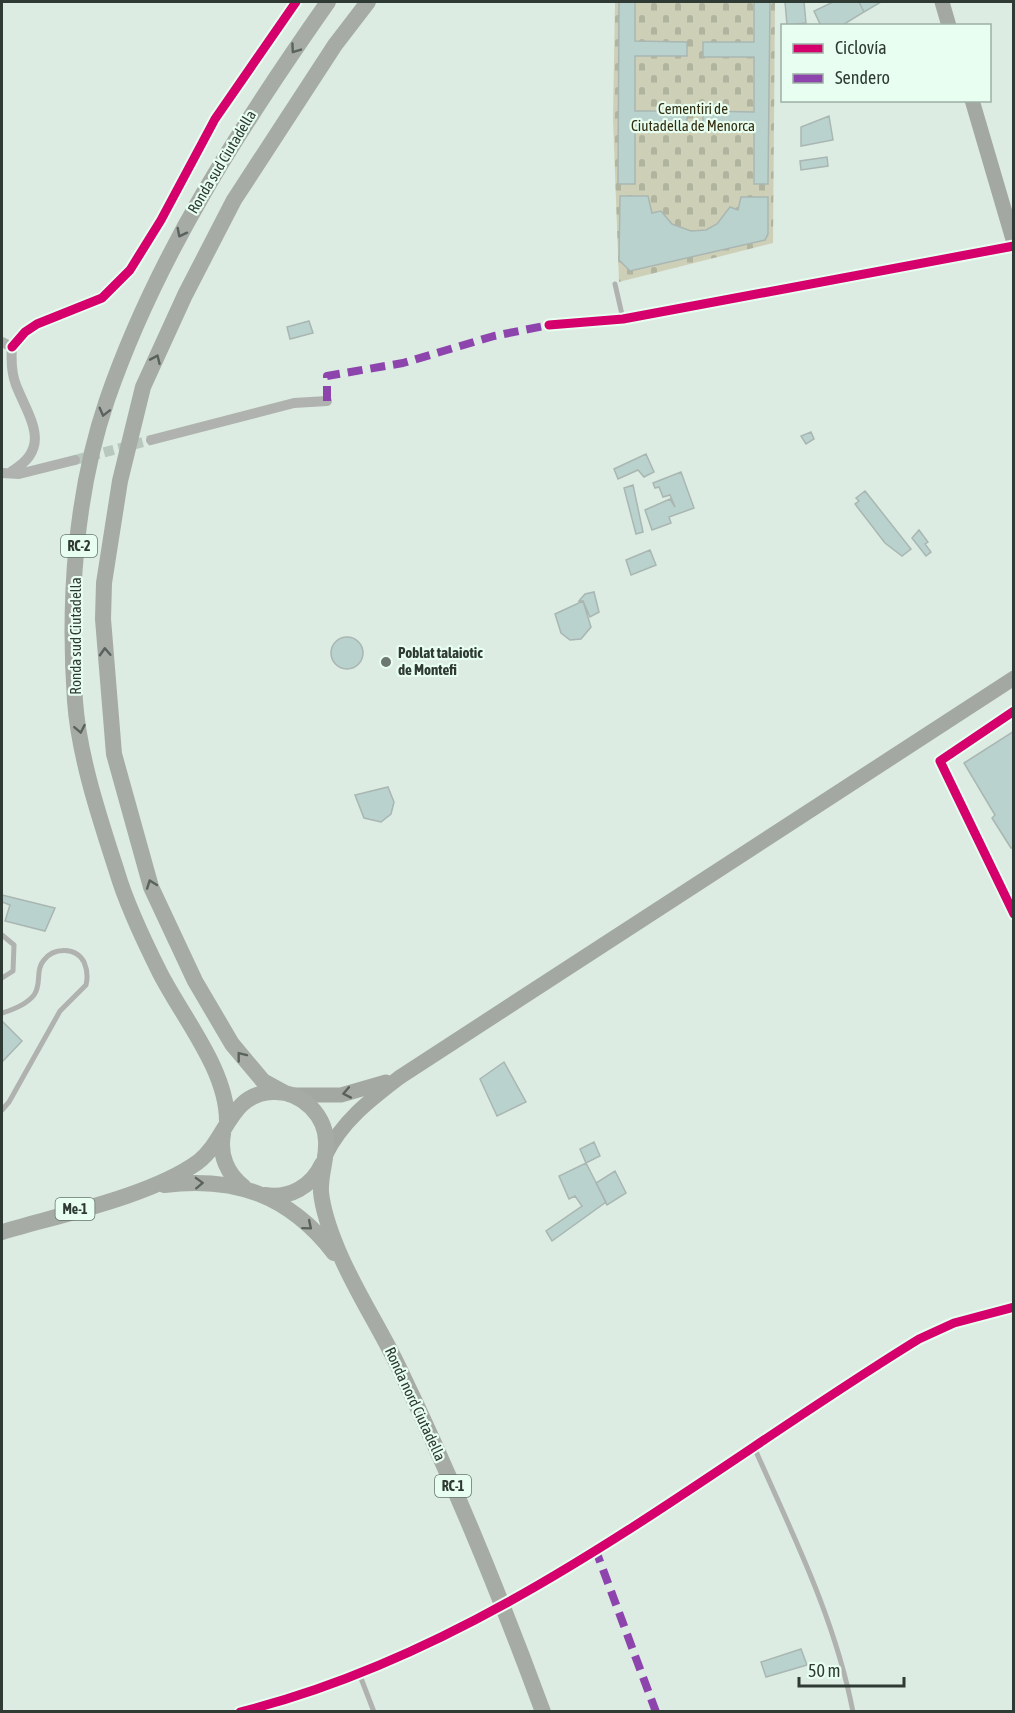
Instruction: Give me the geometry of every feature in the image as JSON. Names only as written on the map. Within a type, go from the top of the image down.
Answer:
[{"type":"main road","name":"Ronda sud Ciutadella","points":[[225,1125],[223,1086],[160,972],[122,888],[94,803],[75,703],[73,595],[86,484],[107,400],[151,294],[183,227],[253,109],[328,2]]},
{"type":"main road","name":"Ronda sud Ciutadella","points":[[289,1094],[263,1081],[232,1044],[195,981],[151,887],[114,754],[105,649],[104,583],[120,481],[143,387],[234,200],[335,45],[368,2]]},
{"type":"main road","points":[[942,2],[948,24]]},
{"type":"main road","points":[[973,102],[1014,245]]},
{"type":"main road","name":"Me-1","points":[[149,1187],[223,1182],[278,1196],[295,1192],[309,1183],[337,1133],[351,1116],[400,1077],[1014,678]]},
{"type":"main road","name":"Me-1","points":[[2,1232],[149,1187],[196,1163],[217,1142],[237,1107],[247,1099],[266,1093],[341,1095],[371,1088],[400,1077]]},
{"type":"main road","points":[[289,1094],[307,1103],[318,1115],[325,1131],[324,1159]]},
{"type":"main road","points":[[225,1125],[222,1147],[226,1164],[235,1179],[255,1192]]},
{"type":"main road","name":"RC-1","points":[[324,1159],[321,1177],[324,1210],[345,1268]]},
{"type":"main road","name":"RC-1","points":[[255,1192],[289,1211],[321,1236],[345,1268]]},
{"type":"main road","name":"Ronda nord Ciutadella","points":[[345,1268],[398,1366],[503,1604],[543,1712]]},
{"type":"street","points":[[7,472],[28,457],[35,444],[36,431],[12,372],[7,345],[37,324],[102,298],[130,270],[161,220],[215,119],[296,2]]},
{"type":"street","points":[[549,325],[623,319],[1014,245]]},
{"type":"street","points":[[151,440],[294,403],[327,401]]},
{"type":"street","points":[[7,472],[19,474],[75,460]]},
{"type":"street","points":[[1014,711],[940,761],[1014,914]]},
{"type":"street","points":[[240,1712],[401,1658],[559,1572],[919,1339],[954,1323],[1014,1306]]},
{"type":"lane","points":[[615,284],[623,319]]},
{"type":"lane","points":[[2,935],[14,945],[13,971],[2,978]]},
{"type":"lane","points":[[2,1013],[32,998],[38,984],[40,966],[50,954],[67,950],[80,956],[87,970],[86,985],[60,1011],[9,1102],[2,1110]]},
{"type":"lane","points":[[753,1446],[818,1593],[844,1664],[853,1712]]},
{"type":"lane","points":[[358,1673],[374,1712]]},
{"type":"green space","name":"Cementiri de Ciutadella de Menorca","points":[[615,2],[775,2],[773,243],[619,282],[613,119]]},
{"type":"building","points":[[619,2],[635,2],[635,41],[687,42],[687,56],[635,56],[635,111],[687,111],[687,126],[635,125],[635,184],[618,184]]},
{"type":"building","points":[[754,2],[770,2],[768,184],[754,184],[754,127],[703,126],[703,111],[754,112],[754,57],[703,57],[703,42],[754,42]]},
{"type":"building","points":[[785,2],[804,2],[806,23],[787,24]]},
{"type":"building","points":[[833,2],[859,2],[864,12],[844,24],[820,24],[814,11]]},
{"type":"building","points":[[859,2],[881,2],[864,12]]},
{"type":"building","points":[[829,116],[833,140],[801,146],[801,127]]},
{"type":"building","points":[[827,157],[828,166],[801,170],[800,161]]},
{"type":"building","points":[[620,196],[648,196],[652,213],[661,211],[672,224],[691,231],[706,230],[717,224],[730,207],[738,210],[741,197],[768,197],[768,234],[765,240],[630,271],[619,260]]},
{"type":"building","points":[[309,321],[313,333],[290,339],[287,327]]},
{"type":"building","points":[[811,432],[814,439],[806,444],[801,436]]},
{"type":"building","points":[[646,454],[654,472],[644,477],[638,470],[618,479],[614,469]]},
{"type":"building","points":[[681,472],[694,508],[669,517],[671,523],[652,530],[645,510],[670,499],[675,507],[670,495],[663,497],[659,487],[655,488],[653,483]]},
{"type":"building","points":[[633,485],[643,532],[636,534],[624,488]]},
{"type":"building","points":[[865,491],[911,549],[902,556],[885,543],[855,504],[859,501],[856,498]]},
{"type":"building","points":[[919,530],[928,542],[925,544],[931,552],[926,556],[912,538]]},
{"type":"building","points":[[650,550],[656,565],[631,575],[626,560]]},
{"type":"building","points":[[594,592],[599,612],[590,617],[583,601],[579,601],[585,594]]},
{"type":"building","points":[[583,601],[591,627],[581,639],[570,640],[561,633],[555,614]]},
{"type":"building","points":[[347,637],[358,642],[363,653],[358,664],[347,669],[336,664],[331,653],[336,642]]},
{"type":"building","points":[[1014,731],[1014,847],[1011,848],[992,818],[995,815],[964,763]]},
{"type":"building","points":[[388,787],[394,802],[391,814],[381,822],[364,818],[355,795]]},
{"type":"building","points":[[2,895],[55,908],[45,931],[5,921],[10,905],[2,902]]},
{"type":"building","points":[[2,1021],[22,1041],[2,1062]]},
{"type":"building","points":[[504,1062],[526,1102],[497,1116],[480,1079]]},
{"type":"building","points":[[594,1142],[600,1156],[586,1163],[580,1149]]},
{"type":"building","points":[[586,1163],[606,1202],[552,1241],[546,1231],[582,1206],[575,1196],[569,1199],[559,1176]]},
{"type":"building","points":[[615,1171],[626,1193],[607,1205],[596,1183]]},
{"type":"building","points":[[801,1649],[807,1665],[766,1677],[761,1662]]},
{"type":"tunnel","points":[[75,460],[151,440]]},
{"type":"marked path","points":[[327,401],[327,376],[403,363],[494,336],[549,325]]},
{"type":"marked path","points":[[595,1548],[656,1712]]},
{"type":"cycle path","points":[[12,347],[25,332],[37,324],[102,298],[130,270],[161,220],[215,119],[296,2]]},
{"type":"cycle path","points":[[549,325],[623,319],[1014,246]]},
{"type":"cycle path","points":[[1014,711],[940,761],[1014,914]]},
{"type":"cycle path","points":[[240,1712],[333,1683],[423,1646],[509,1602],[593,1552],[919,1339],[954,1323],[1014,1307]]},
{"type":"place","name":"Poblat talaiotic de Montefi","points":[[386,662]]}]
